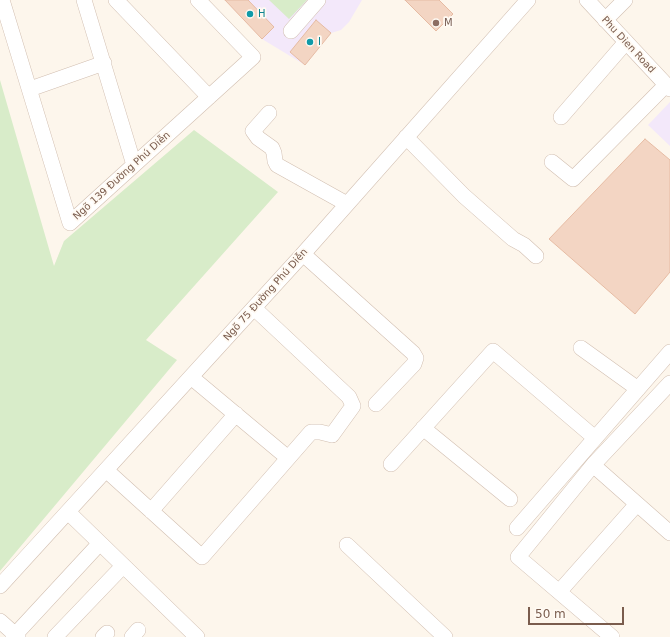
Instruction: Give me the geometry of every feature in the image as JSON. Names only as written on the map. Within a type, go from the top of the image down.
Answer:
[{"type":"street","name":"Ngõ 139 Đường Phú Diễn","points":[[2,0],[70,223],[253,57],[198,0]]},
{"type":"street","points":[[84,0],[134,165]]},
{"type":"street","points":[[116,0],[209,97]]},
{"type":"street","points":[[291,31],[318,0]]},
{"type":"street","name":"Ngõ 75 Đường Phú Diễn","points":[[0,586],[303,254],[528,0]]},
{"type":"street","name":"Phu Dien Road","points":[[587,0],[668,87]]},
{"type":"street","points":[[605,20],[626,0]]},
{"type":"street","points":[[562,117],[626,42]]},
{"type":"street","points":[[30,89],[104,63]]},
{"type":"street","points":[[552,162],[573,179],[668,87]]},
{"type":"street","points":[[269,113],[253,131],[258,138],[272,148],[276,165],[347,204]]},
{"type":"street","points":[[406,137],[464,196],[536,256]]},
{"type":"street","points":[[303,254],[413,353],[416,358],[414,364],[376,404]]},
{"type":"street","points":[[106,470],[202,557],[311,432],[320,432],[332,435],[354,406],[349,397],[254,308]]},
{"type":"street","points":[[581,348],[638,389]]},
{"type":"street","points":[[391,464],[493,351],[595,438]]},
{"type":"street","points":[[517,528],[670,352]]},
{"type":"street","points":[[191,377],[288,458]]},
{"type":"street","points":[[612,637],[518,557],[593,465],[670,383]]},
{"type":"street","points":[[151,511],[236,414]]},
{"type":"street","points":[[423,428],[510,499]]},
{"type":"street","points":[[593,465],[670,533]]},
{"type":"street","points":[[559,592],[637,504]]},
{"type":"street","points":[[68,512],[197,637]]},
{"type":"street","points":[[0,621],[15,636],[100,543]]},
{"type":"street","points":[[347,545],[445,637]]},
{"type":"street","points":[[55,637],[123,566]]},
{"type":"shaded area","points":[[225,0],[362,0],[349,22],[341,30],[331,33],[305,65],[262,39]]},
{"type":"shaded area","points":[[670,102],[670,146],[648,125]]},
{"type":"green space","points":[[269,0],[307,0],[289,19]]},
{"type":"green space","points":[[0,80],[54,266],[64,241],[194,130],[278,192],[146,340],[177,360],[0,571]]},
{"type":"building","name":"H","points":[[225,0],[248,0],[274,27],[262,39]]},
{"type":"building","name":"M","points":[[405,0],[439,0],[453,14],[436,31]]},
{"type":"building","name":"I","points":[[316,20],[331,33],[305,65],[290,52]]},
{"type":"building","points":[[645,139],[670,160],[670,272],[635,314],[549,239]]},
{"type":"place","name":"H","points":[[250,14]]},
{"type":"place","name":"M","points":[[436,23]]},
{"type":"place","name":"I","points":[[310,42]]}]
